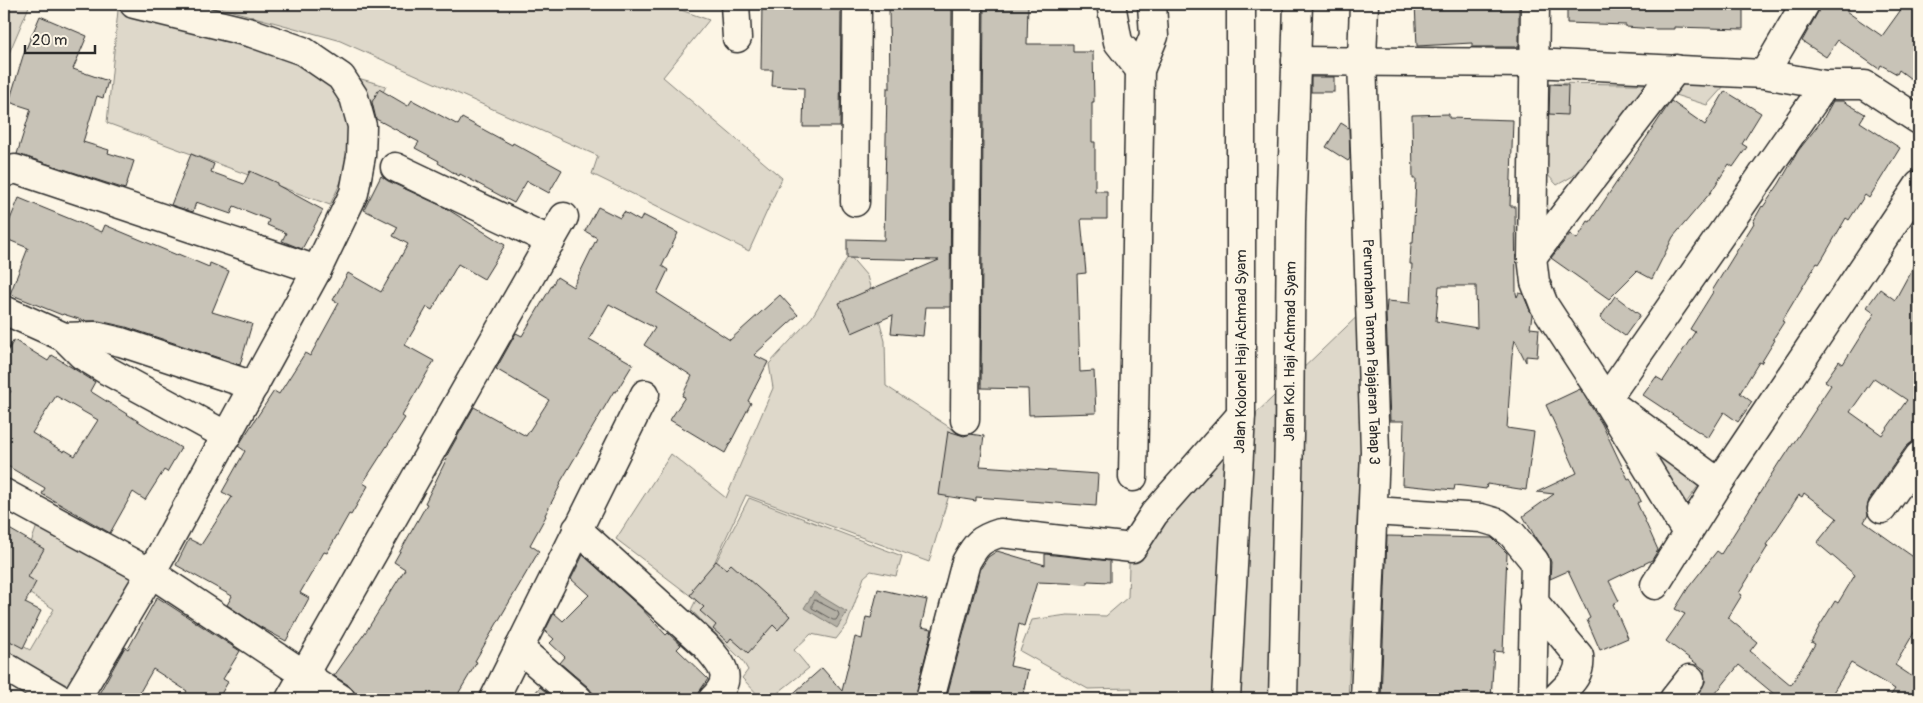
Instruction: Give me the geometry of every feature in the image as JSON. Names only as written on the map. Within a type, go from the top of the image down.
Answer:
[{"type":"street","points":[[76,699],[151,573],[318,270],[354,193],[361,156],[362,126],[354,97],[341,77],[302,51],[252,33],[134,4]]},
{"type":"street","points":[[736,4],[737,38]]},
{"type":"street","points":[[855,202],[857,4]]},
{"type":"street","points":[[965,420],[968,4]]},
{"type":"street","points":[[1112,4],[1118,42],[1140,70]]},
{"type":"street","points":[[1133,477],[1140,70],[1154,36],[1152,4]]},
{"type":"street","name":"Jalan Kolonel Haji Achmad Syam","points":[[1226,699],[1241,415],[1242,4]]},
{"type":"street","name":"Jalan Kol. Haji Achmad Syam","points":[[1283,699],[1289,436],[1291,221],[1298,4]]},
{"type":"street","name":"Perumahan Taman Pajajaran Tahap 3","points":[[1364,4],[1362,60],[1375,441],[1374,511],[1365,699]]},
{"type":"street","points":[[1534,4],[1532,258],[1535,282],[1544,305],[1606,400],[1687,533]]},
{"type":"street","points":[[1764,74],[1805,4]]},
{"type":"street","points":[[1296,61],[1362,60],[1533,63],[1764,74],[1824,85],[1865,85],[1919,120]]},
{"type":"street","points":[[1532,258],[1676,70]]},
{"type":"street","points":[[1606,400],[1824,85]]},
{"type":"street","points":[[395,167],[551,241]]},
{"type":"street","points":[[4,173],[16,169],[318,270]]},
{"type":"street","points":[[1655,585],[1719,483],[1919,185]]},
{"type":"street","points":[[290,699],[564,217]]},
{"type":"street","points":[[4,310],[64,337],[82,355],[108,371],[227,436]]},
{"type":"street","points":[[64,337],[94,336],[121,342],[254,386]]},
{"type":"street","points":[[494,699],[644,394]]},
{"type":"street","points":[[1606,400],[1719,483]]},
{"type":"street","points":[[930,699],[966,562],[975,546],[985,537],[1000,533],[1132,548],[1154,514],[1241,415]]},
{"type":"street","points":[[1882,509],[1919,456]]},
{"type":"street","points":[[4,493],[151,573],[341,699]]},
{"type":"street","points":[[1374,511],[1481,518],[1498,524],[1512,534],[1535,562],[1532,699]]},
{"type":"street","points":[[577,529],[705,645],[719,662],[725,674],[723,690],[713,699]]},
{"type":"street","points":[[1533,601],[1579,656],[1581,666],[1577,676],[1555,699]]},
{"type":"street","points":[[519,648],[578,699]]},
{"type":"street","points":[[4,666],[60,699]]},
{"type":"shaded area","points":[[4,4],[30,4],[4,65]]},
{"type":"shaded area","points":[[207,4],[664,4],[709,20],[663,77],[782,178],[749,251],[592,174],[598,156],[338,40]]},
{"type":"shaded area","points":[[118,10],[386,86],[330,205],[107,123]]},
{"type":"shaded area","points":[[1542,83],[1725,85],[1707,105],[1659,90],[1643,96],[1573,176],[1557,185],[1545,172]]},
{"type":"shaded area","points":[[849,255],[867,276],[885,341],[886,386],[966,438],[929,562],[746,495],[703,587],[749,498],[902,556],[896,576],[871,571],[864,577],[847,625],[836,639],[811,634],[794,650],[809,668],[770,699],[762,699],[742,678],[748,670],[742,660],[691,610],[696,600],[616,539],[671,454],[726,498],[773,388],[769,364],[812,317]]},
{"type":"shaded area","points":[[1368,306],[1348,699],[1132,699],[1132,688],[1088,689],[1020,651],[1032,620],[1067,615],[1106,616],[1128,597],[1130,534]]},
{"type":"shaded area","points":[[1650,447],[1701,482],[1684,506]]},
{"type":"shaded area","points":[[39,520],[136,576],[74,689],[4,651],[4,636],[30,650],[54,609],[16,585]]},
{"type":"water","points":[[814,592],[847,612],[837,628],[804,608]]},
{"type":"building","points":[[762,4],[841,4],[840,127],[803,127],[804,88],[772,86],[773,70],[761,70]]},
{"type":"building","points":[[889,4],[952,4],[950,307],[926,307],[923,336],[891,333],[893,315],[852,333],[839,303],[939,260],[847,258],[847,239],[884,240],[887,88],[890,88]]},
{"type":"building","points":[[984,4],[1028,4],[1027,44],[1073,44],[1073,52],[1093,52],[1094,102],[1092,102],[1092,142],[1095,142],[1095,191],[1107,191],[1107,219],[1081,219],[1086,273],[1077,274],[1080,372],[1094,371],[1096,413],[1029,415],[1028,389],[981,388]]},
{"type":"building","points":[[1415,4],[1519,4],[1519,47],[1472,47],[1472,43],[1417,46]]},
{"type":"building","points":[[1567,4],[1743,4],[1743,29],[1674,27],[1674,29],[1655,29],[1626,27],[1626,25],[1567,23]]},
{"type":"building","points":[[1821,4],[1851,4],[1846,11],[1882,36],[1905,4],[1919,4],[1919,85],[1899,70],[1897,74],[1881,65],[1879,69],[1838,40],[1826,57],[1802,41]]},
{"type":"building","points":[[40,16],[87,36],[73,69],[108,81],[103,98],[97,96],[83,142],[109,150],[108,153],[134,161],[125,189],[17,154],[31,109],[9,102],[23,56]]},
{"type":"building","points":[[1311,77],[1334,77],[1334,92],[1311,92]]},
{"type":"building","points":[[1550,84],[1568,85],[1567,115],[1549,114]]},
{"type":"building","points":[[379,89],[408,106],[412,100],[458,125],[462,118],[562,170],[549,193],[527,181],[514,203],[460,174],[459,176],[438,163],[439,161],[415,148],[419,142],[376,119],[372,102]]},
{"type":"building","points":[[1725,91],[1761,113],[1742,144],[1747,147],[1733,167],[1729,164],[1711,192],[1673,237],[1652,279],[1637,271],[1609,299],[1551,258],[1570,234],[1577,239],[1588,221],[1590,222],[1671,101],[1705,125]]},
{"type":"building","points":[[1833,101],[1843,101],[1865,114],[1860,122],[1900,148],[1869,198],[1865,195],[1849,220],[1846,218],[1782,321],[1784,322],[1773,339],[1775,340],[1740,393],[1752,402],[1738,422],[1724,412],[1708,438],[1643,395],[1656,377],[1663,381],[1695,332],[1690,329],[1754,223],[1762,206],[1779,184],[1798,151],[1823,119]]},
{"type":"building","points":[[1449,114],[1449,118],[1513,120],[1510,206],[1515,206],[1516,293],[1517,297],[1519,293],[1523,294],[1532,315],[1530,328],[1539,329],[1537,357],[1526,356],[1526,362],[1515,340],[1512,355],[1507,428],[1534,432],[1526,490],[1487,484],[1486,489],[1455,485],[1454,490],[1402,485],[1404,421],[1390,421],[1386,314],[1387,301],[1410,303],[1411,243],[1413,243],[1416,179],[1413,179],[1412,115]],"holes":[[[1439,286],[1476,286],[1477,328],[1436,321]]]},
{"type":"building","points":[[1341,123],[1349,128],[1350,158],[1348,161],[1326,147]]},
{"type":"building","points":[[191,154],[214,164],[211,172],[244,184],[250,171],[277,183],[277,185],[323,210],[302,249],[282,241],[286,233],[267,225],[269,220],[234,206],[231,214],[196,202],[193,212],[171,205]]},
{"type":"building","points":[[381,176],[444,207],[505,245],[484,279],[458,264],[432,310],[427,307],[405,345],[434,361],[402,416],[405,418],[363,483],[368,486],[351,515],[349,514],[327,553],[324,552],[300,593],[309,598],[286,641],[227,605],[232,596],[176,565],[189,539],[201,545],[232,497],[222,492],[245,451],[238,446],[274,391],[279,394],[305,353],[310,356],[339,303],[333,300],[348,273],[381,292],[408,244],[393,236],[398,227],[364,210]]},
{"type":"building","points":[[19,198],[102,232],[105,225],[209,267],[210,263],[229,271],[212,312],[252,324],[240,365],[126,327],[99,321],[85,321],[62,315],[10,294],[28,248],[4,238]]},
{"type":"building","points":[[598,207],[620,218],[624,212],[640,221],[643,215],[678,233],[662,266],[668,270],[657,293],[730,340],[780,295],[798,315],[754,355],[768,362],[748,401],[751,403],[725,453],[670,420],[685,397],[682,396],[692,376],[644,345],[655,328],[609,304],[589,339],[633,364],[616,392],[614,391],[560,483],[546,516],[530,545],[539,551],[455,699],[362,699],[356,695],[350,686],[334,676],[367,630],[405,569],[394,562],[427,504],[425,503],[446,457],[474,407],[526,436],[549,400],[496,369],[516,333],[522,336],[557,277],[573,287],[597,238],[585,231]]},
{"type":"building","points":[[1919,256],[1919,440],[1912,442],[1906,447],[1869,500],[1867,507],[1868,515],[1864,522],[1919,561],[1919,624],[1895,665],[1919,681],[1919,699],[1888,699],[1895,689],[1851,663],[1829,699],[1780,699],[1739,665],[1711,699],[1694,699],[1705,682],[1705,670],[1666,641],[1685,614],[1675,609],[1688,588],[1717,551],[1721,554],[1780,461],[1816,409],[1831,385],[1825,381],[1839,361],[1843,364],[1875,313],[1867,307],[1880,289],[1895,300]],"holes":[[[1874,378],[1907,400],[1882,435],[1850,412]],[[1804,493],[1837,518],[1817,543],[1855,575],[1838,603],[1835,601],[1819,627],[1811,642],[1815,644],[1791,685],[1750,651],[1757,642],[1728,618],[1742,595],[1739,593],[1768,546],[1766,545],[1799,495],[1802,497]]]},
{"type":"building","points":[[1615,296],[1640,315],[1625,336],[1600,318]]},
{"type":"building","points":[[14,340],[48,361],[52,355],[95,382],[90,391],[181,448],[167,472],[164,470],[145,500],[133,492],[110,533],[42,494],[45,488],[4,464],[4,403],[11,391],[4,386],[4,357]],"holes":[[[56,396],[98,420],[75,456],[65,450],[64,452],[32,433]]]},
{"type":"building","points":[[1580,389],[1602,424],[1628,479],[1630,478],[1641,501],[1637,503],[1658,550],[1652,560],[1609,581],[1619,601],[1613,604],[1628,638],[1600,650],[1587,620],[1590,618],[1568,571],[1550,579],[1551,562],[1523,516],[1554,494],[1537,492],[1577,473],[1546,405]]},
{"type":"building","points":[[948,431],[964,436],[970,434],[984,436],[980,466],[1098,474],[1096,506],[976,497],[976,501],[939,495]]},
{"type":"building","points":[[4,526],[44,549],[28,577],[36,582],[25,603],[41,611],[23,648],[4,638]]},
{"type":"building","points":[[1387,536],[1492,538],[1507,553],[1503,652],[1494,651],[1491,699],[1381,699]]},
{"type":"building","points":[[997,551],[1045,565],[1045,554],[1110,561],[1110,582],[1088,581],[1088,584],[1037,582],[1024,626],[1019,624],[1010,666],[1028,670],[1022,699],[946,699],[981,568],[988,557]]},
{"type":"building","points":[[583,555],[641,608],[666,635],[668,633],[681,645],[677,649],[708,679],[701,689],[698,699],[593,699],[593,693],[588,687],[560,663],[565,657],[550,643],[554,639],[545,631],[554,613],[563,621],[589,595],[571,579]]},
{"type":"building","points":[[716,561],[726,569],[731,564],[790,616],[778,630],[773,625],[748,653],[731,638],[728,642],[713,629],[716,625],[700,611],[704,607],[690,595],[694,590],[692,589]]},
{"type":"building","points":[[878,589],[927,600],[921,627],[932,629],[915,699],[787,699],[822,668],[842,691],[855,637],[862,639],[866,617],[871,618]]},
{"type":"building","points":[[157,597],[240,651],[223,679],[228,682],[218,699],[182,699],[187,691],[153,669],[136,699],[96,699],[125,647],[128,649]]},
{"type":"building","points":[[540,687],[554,699],[530,699]]}]
